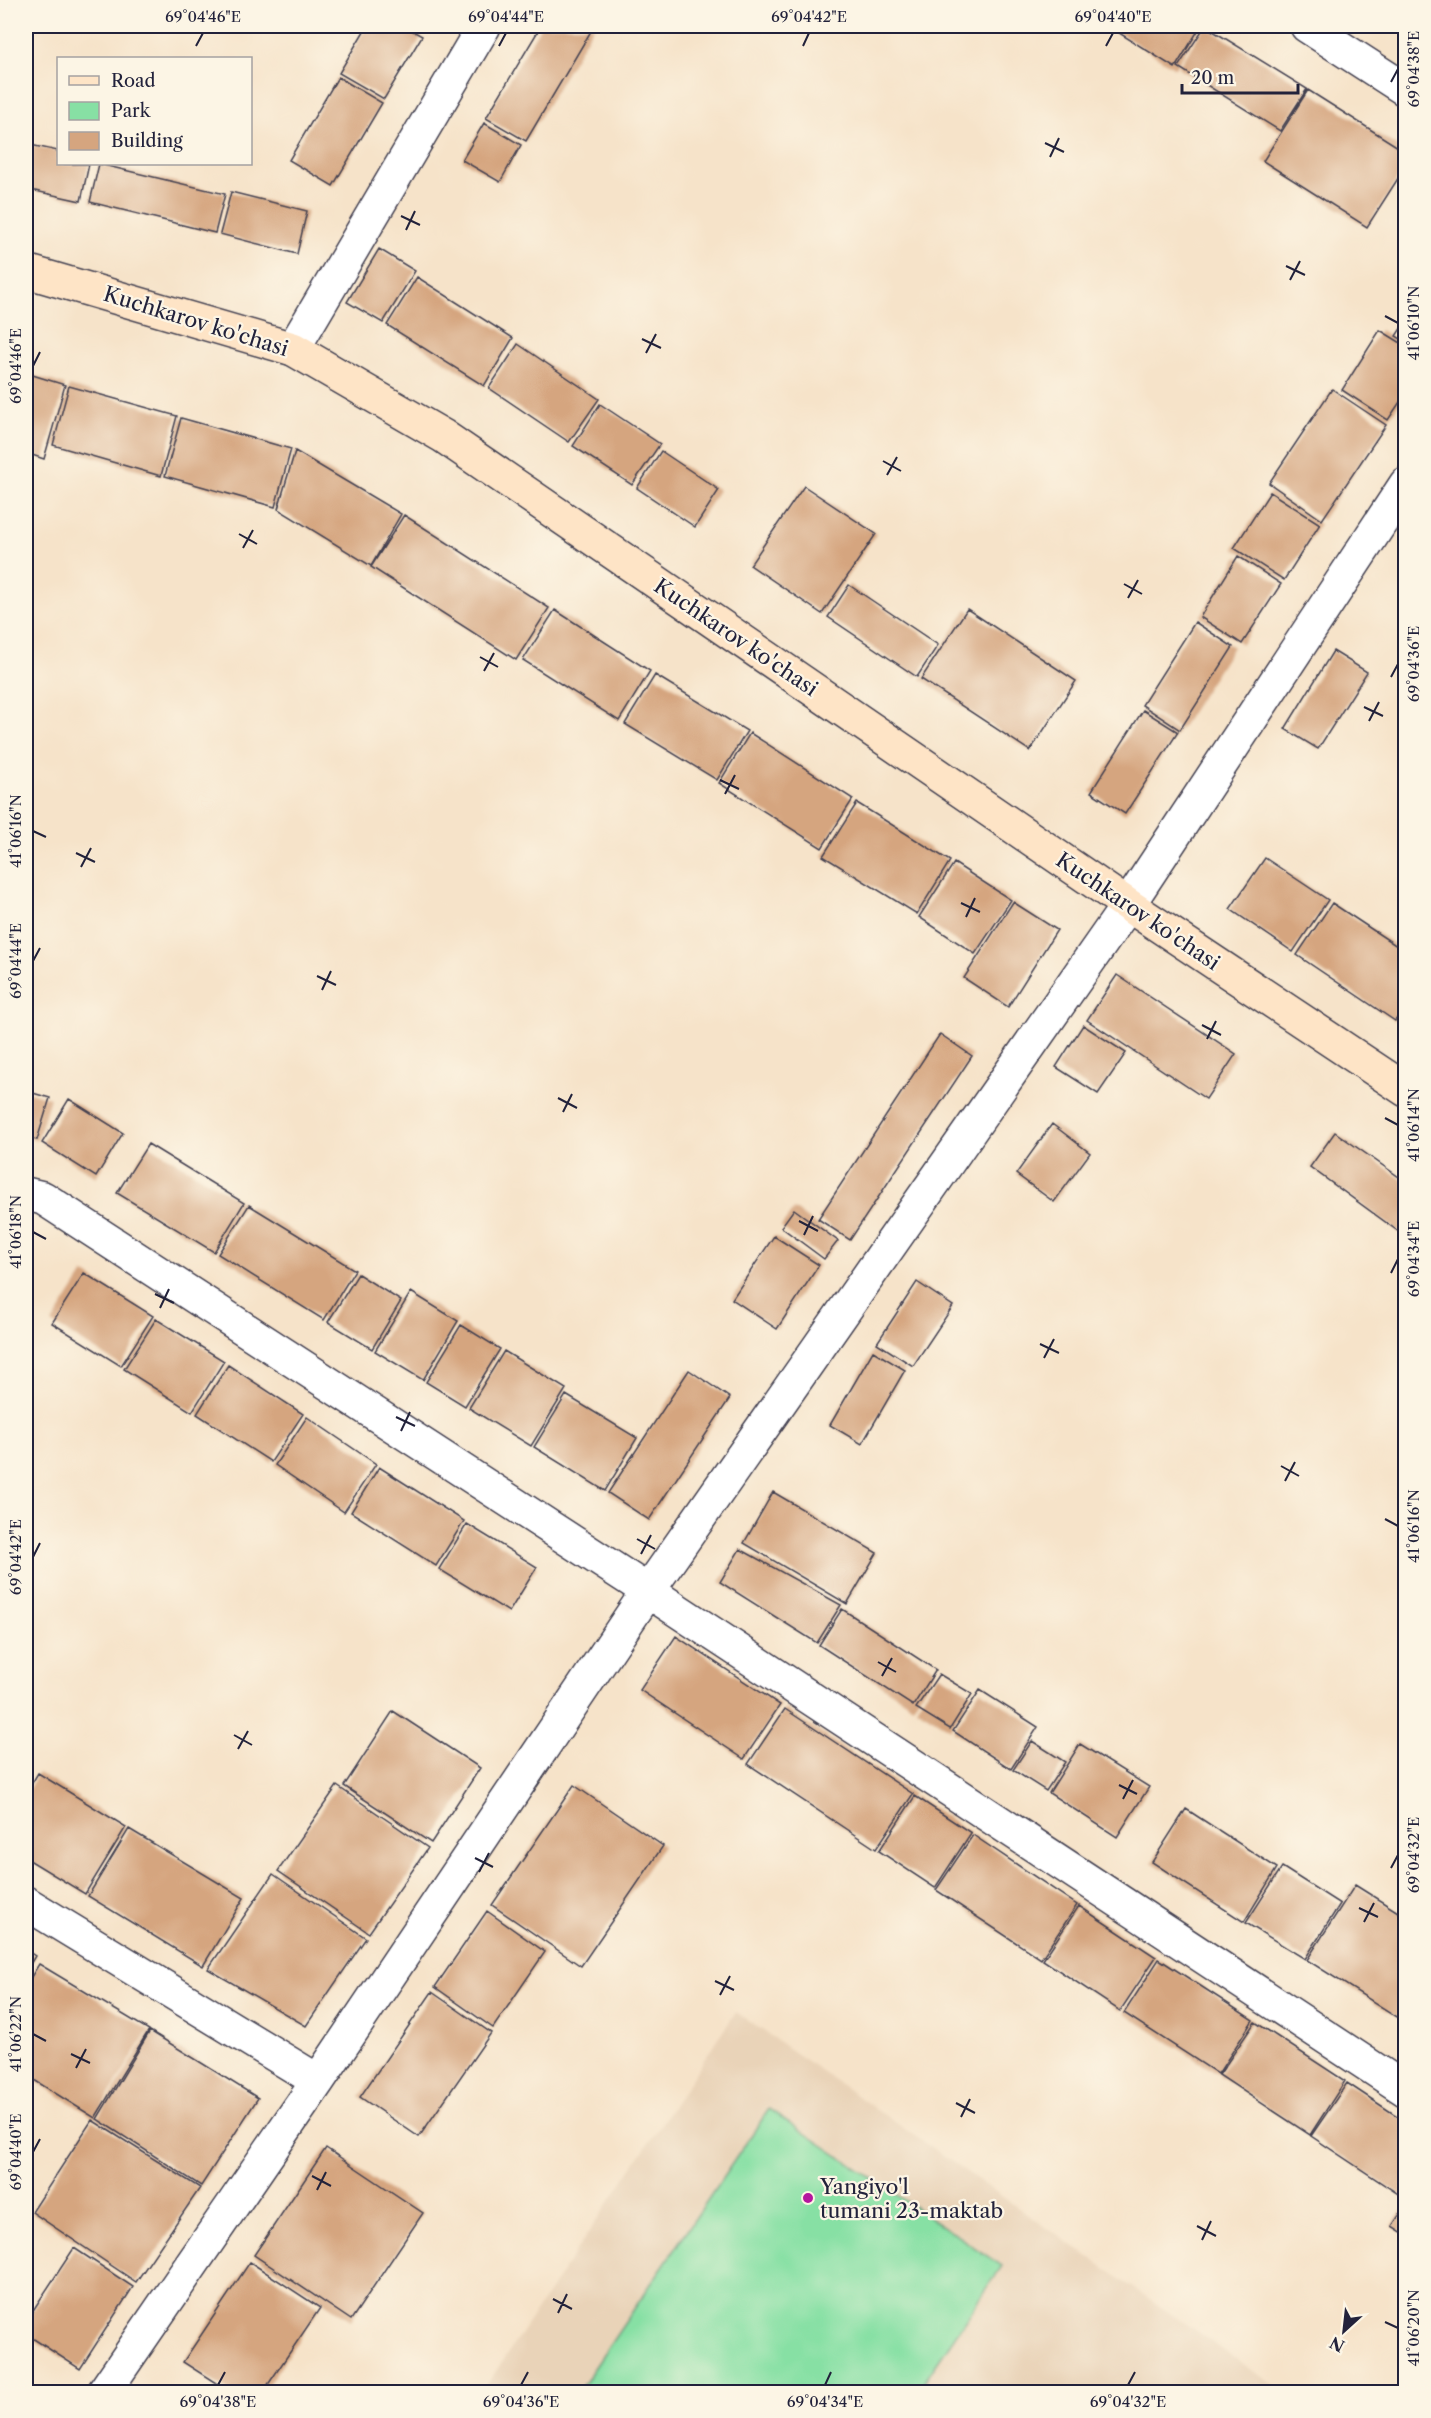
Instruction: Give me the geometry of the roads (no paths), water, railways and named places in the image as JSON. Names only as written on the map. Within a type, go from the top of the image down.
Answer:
[{"type":"main road","name":"Kuchkarov ko'chasi","points":[[26,271],[293,348],[443,436],[1128,905],[1406,1090]]},
{"type":"street","points":[[293,348],[484,26]]},
{"type":"street","points":[[1307,26],[1406,90]]},
{"type":"street","points":[[104,2392],[318,2081],[648,1591],[1128,905],[1406,484]]},
{"type":"street","points":[[26,1194],[43,1198],[648,1591],[1406,2090]]},
{"type":"street","points":[[26,1903],[318,2081]]},
{"type":"place","name":"Yangiyo'l tumani 23-maktab","points":[[808,2198]]}]
